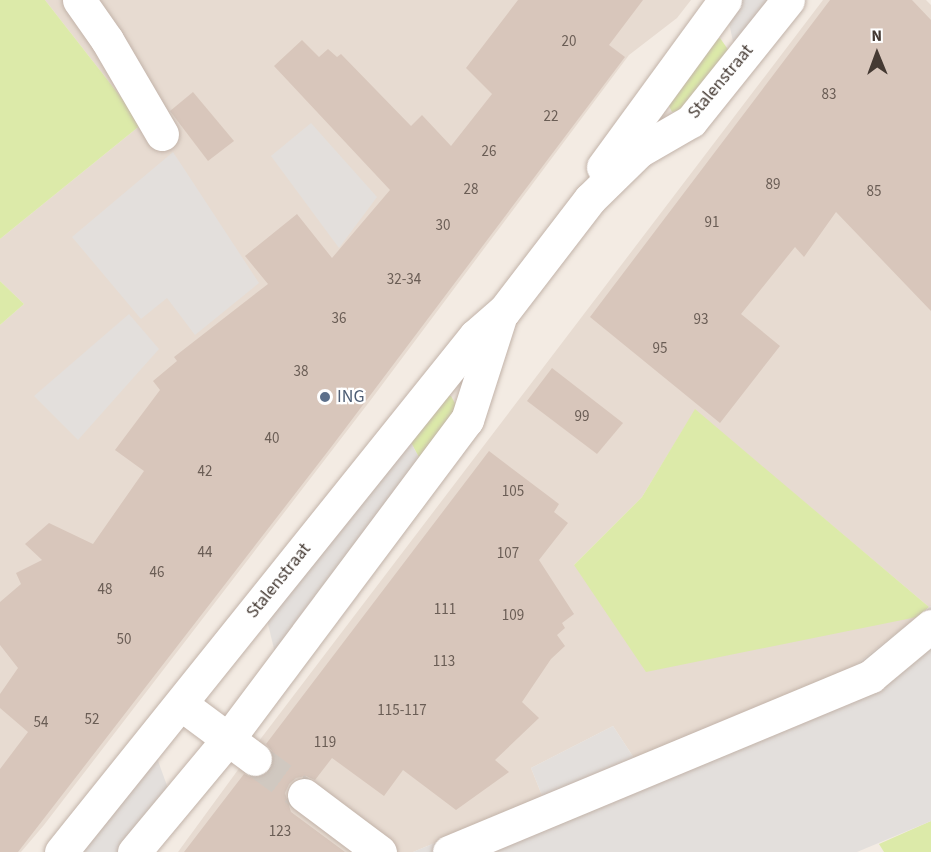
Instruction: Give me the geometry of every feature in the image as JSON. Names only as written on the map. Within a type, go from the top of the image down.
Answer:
[{"type":"street","points":[[79,0],[107,40],[162,134]]},
{"type":"street","name":"Stalenstraat","points":[[590,199],[606,160],[725,0]]},
{"type":"street","name":"Stalenstraat","points":[[61,852],[474,336],[501,315],[590,199],[639,151],[691,121],[788,0]]},
{"type":"street","name":"Stalenstraat","points":[[134,852],[228,739],[467,420],[501,315]]},
{"type":"street","points":[[449,852],[871,676],[931,626]]},
{"type":"street","points":[[181,704],[255,759]]},
{"type":"street","points":[[304,795],[380,852]]},
{"type":"shaded area","points":[[45,0],[691,0],[677,18],[629,55],[373,397],[44,825],[21,852],[0,852],[0,325],[24,304],[0,281],[0,239],[142,124]]},
{"type":"shaded area","points":[[737,0],[774,0],[735,51],[727,13]]},
{"type":"shaded area","points":[[823,0],[926,0],[931,5],[931,606],[929,607],[695,410],[642,497],[574,565],[917,617],[847,672],[636,761],[613,726],[531,768],[543,798],[413,852],[178,852],[262,737]]},
{"type":"shaded area","points":[[311,123],[377,197],[339,248],[271,156]]},
{"type":"shaded area","points":[[173,152],[259,283],[195,335],[167,298],[141,319],[72,237]]},
{"type":"shaded area","points":[[129,314],[159,349],[78,440],[34,396]]},
{"type":"shaded area","points":[[408,437],[423,465],[276,657],[267,620]]},
{"type":"shaded area","points":[[931,606],[931,821],[857,852],[413,852],[543,798],[531,768],[613,726],[636,761],[847,672]]},
{"type":"shaded area","points":[[157,758],[170,794],[120,852],[78,852]]},
{"type":"green space","points":[[0,0],[45,0],[142,124],[0,239]]},
{"type":"green space","points":[[720,38],[729,51],[690,108],[672,112],[666,100],[709,43]]},
{"type":"green space","points":[[0,281],[24,304],[0,325]]},
{"type":"green space","points":[[440,395],[451,396],[457,407],[423,465],[408,437]]},
{"type":"green space","points":[[695,409],[929,607],[917,617],[646,672],[574,565],[642,497]]},
{"type":"green space","points":[[931,821],[931,852],[884,852],[879,844]]},
{"type":"building","points":[[518,0],[643,0],[609,45],[625,57],[332,446],[18,852],[0,852],[0,769],[28,732],[0,708],[0,694],[18,668],[0,645],[0,602],[21,584],[16,573],[42,560],[25,544],[49,523],[93,544],[144,471],[115,450],[160,390],[153,381],[177,361],[174,357],[268,284],[245,256],[297,214],[332,258],[390,190],[274,66],[302,40],[319,57],[328,49],[337,57],[341,54],[411,126],[422,115],[451,146],[492,94],[466,68]]},
{"type":"building","points":[[830,0],[912,0],[931,20],[931,311],[836,212],[804,257],[795,247],[741,314],[780,346],[720,423],[590,317]]},
{"type":"building","points":[[193,92],[234,141],[208,161],[170,111]]},
{"type":"building","points":[[552,368],[623,423],[597,454],[527,401]]},
{"type":"building","points":[[489,451],[559,504],[554,512],[568,523],[539,560],[574,614],[562,623],[565,628],[557,635],[565,646],[551,659],[522,702],[539,718],[495,760],[509,772],[456,810],[403,770],[384,796],[332,758],[315,780],[306,776],[296,778],[289,784],[285,793],[291,812],[345,852],[184,852],[244,774],[253,778],[263,776],[270,771],[274,761],[272,751],[266,744]]},
{"type":"tunnel","points":[[255,759],[304,795]]},
{"type":"place","name":"ING","points":[[325,397]]}]
